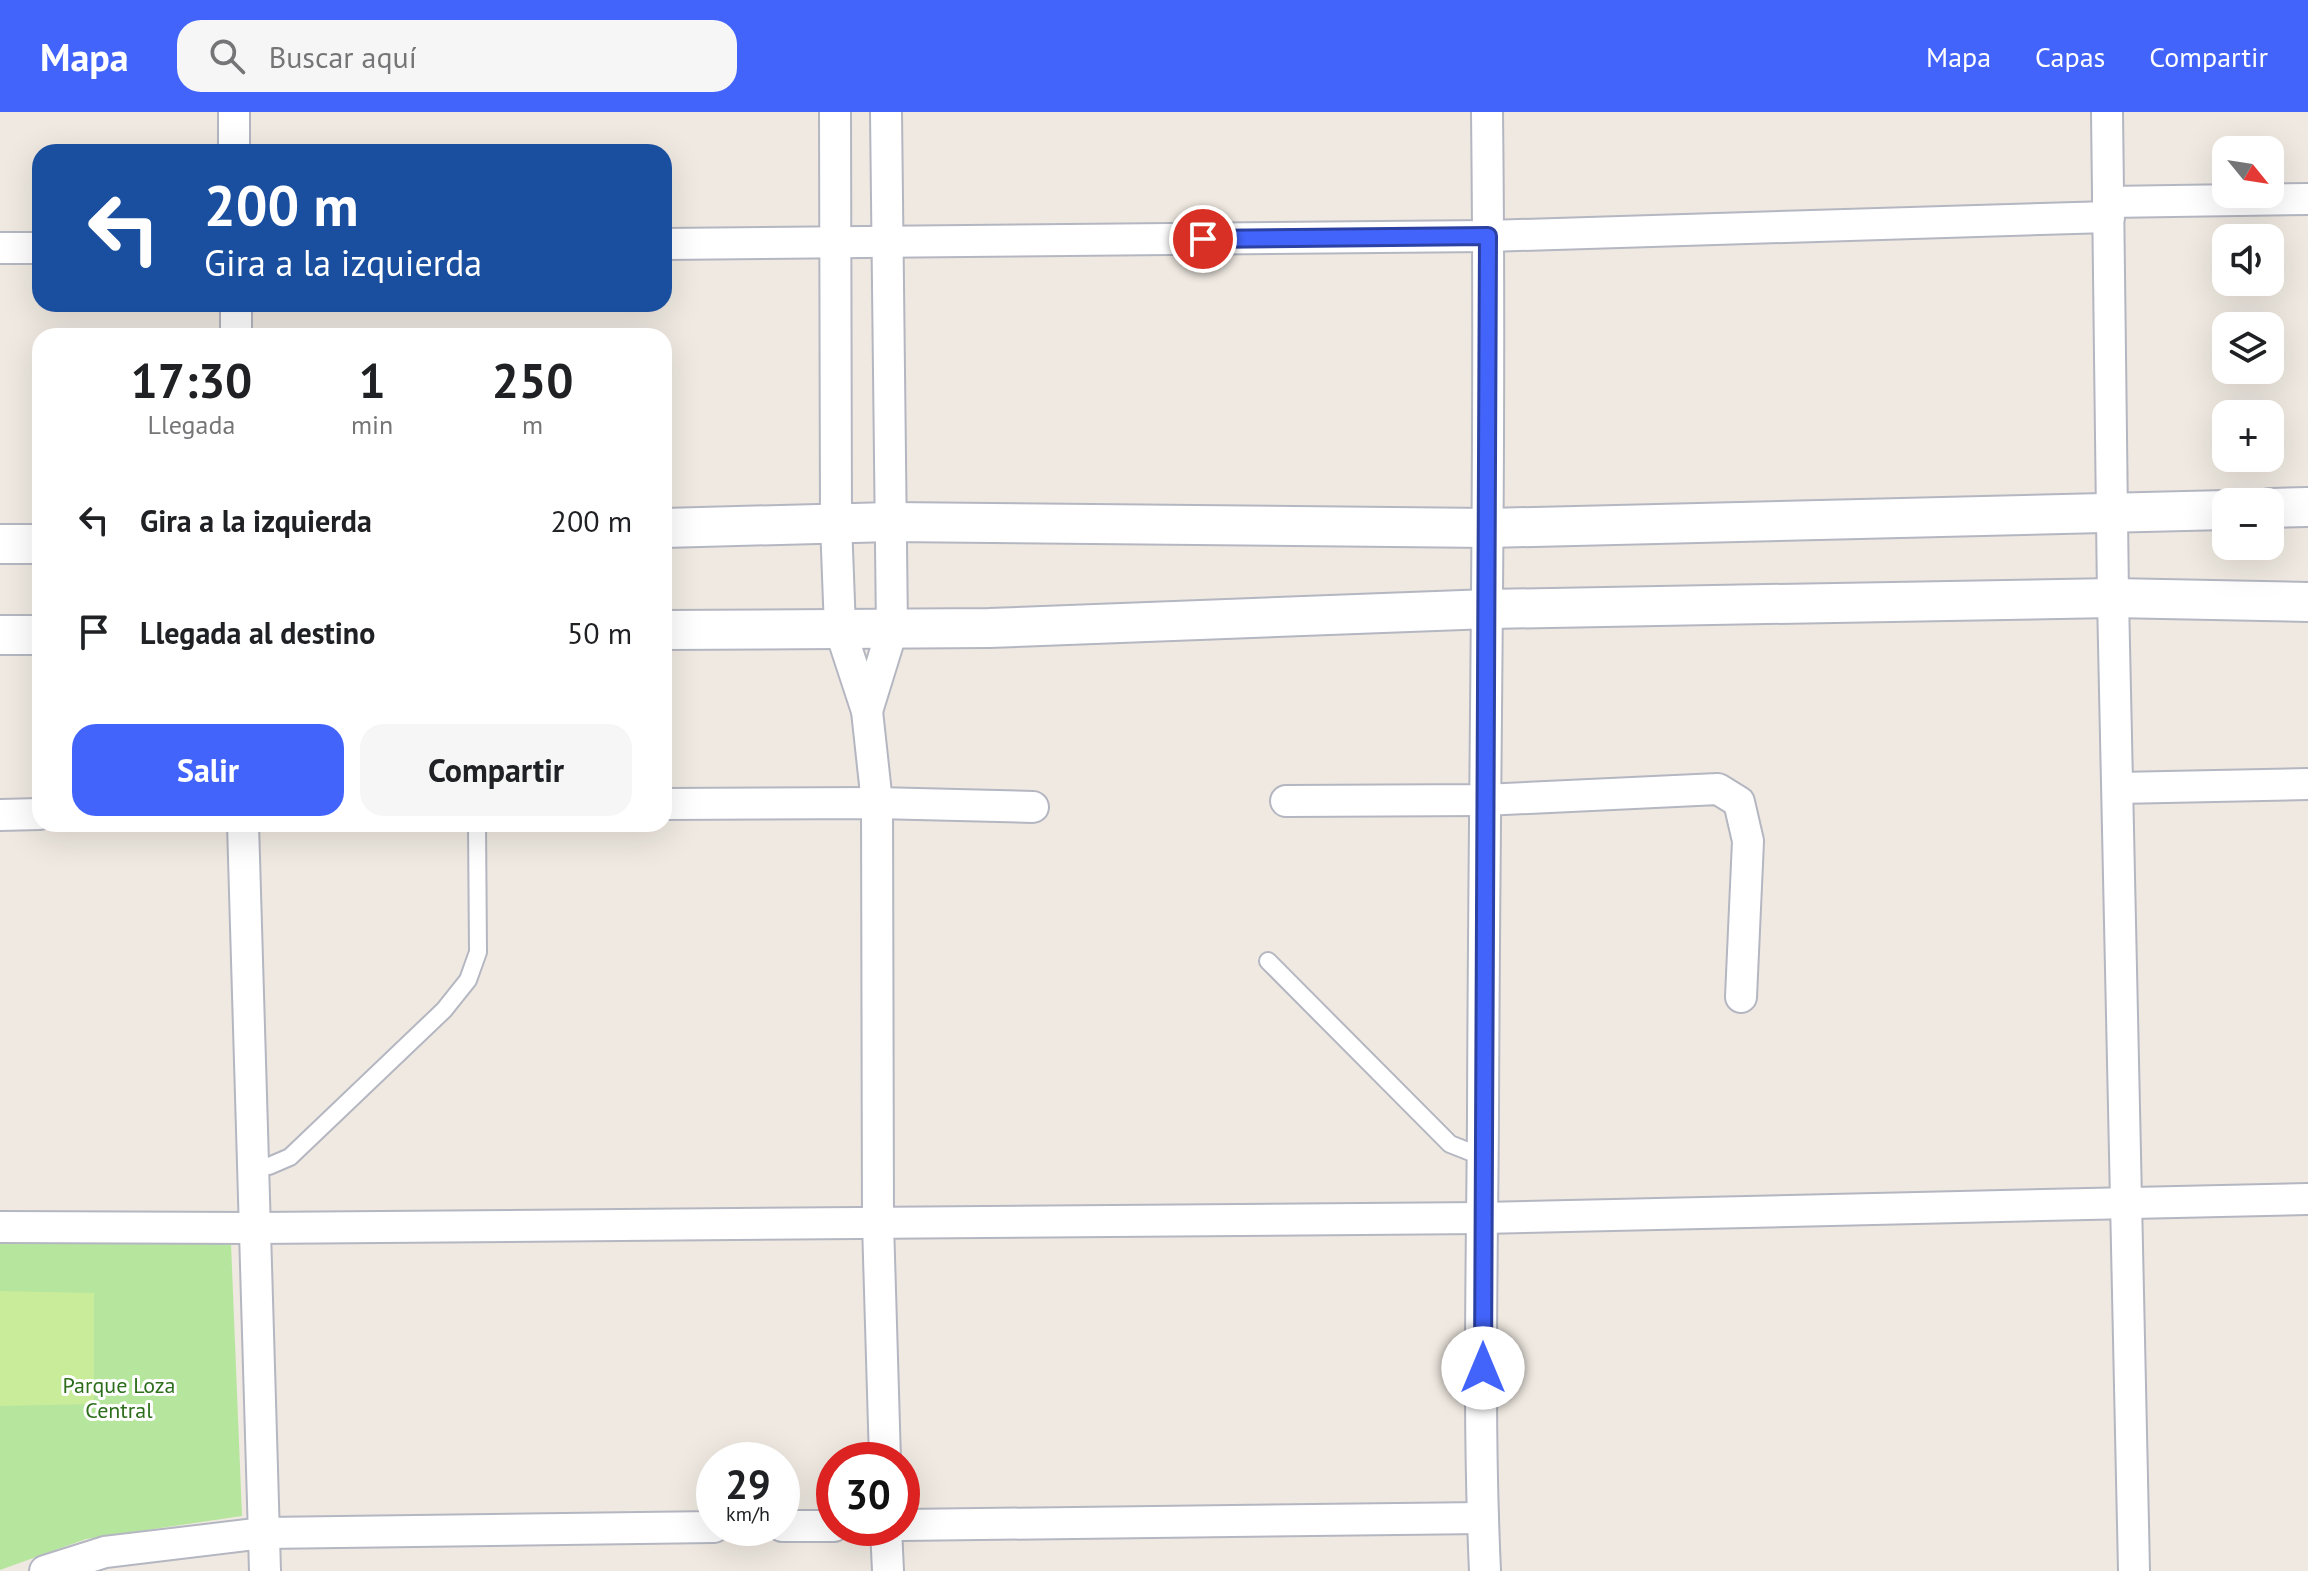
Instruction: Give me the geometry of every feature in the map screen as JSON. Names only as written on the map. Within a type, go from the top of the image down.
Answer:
[{"type":"street","points":[[234,112],[234,144]]},
{"type":"street","points":[[835,112],[836,523],[840,629],[867,711],[877,803],[878,1223],[884,1442]]},
{"type":"street","points":[[867,711],[892,630],[886,112]]},
{"type":"street","points":[[1485,1571],[1482,1218],[1484,800],[1489,609],[1487,112]]},
{"type":"street","points":[[2107,112],[2113,598],[2134,1571]]},
{"type":"street","points":[[672,244],[1488,236],[2308,199]]},
{"type":"street","points":[[0,248],[32,248]]},
{"type":"street","points":[[2284,508],[2308,507]]},
{"type":"street","points":[[672,528],[891,522],[1489,528],[2212,510]]},
{"type":"street","points":[[0,544],[32,544]]},
{"type":"street","points":[[672,630],[892,630],[1489,609],[2113,598],[2308,602]]},
{"type":"street","points":[[0,635],[32,635]]},
{"type":"street","points":[[2118,788],[2308,784]]},
{"type":"street","points":[[1286,801],[1484,800],[1718,789],[1739,802],[1748,841],[1741,997]]},
{"type":"street","points":[[672,804],[877,803],[1033,807]]},
{"type":"street","points":[[0,815],[32,814]]},
{"type":"street","points":[[243,832],[265,1571]]},
{"type":"street","points":[[0,1227],[255,1228],[1482,1218],[2308,1199]]},
{"type":"street","points":[[920,1525],[1483,1518]]},
{"type":"street","points":[[45,1571],[105,1552],[264,1533],[696,1527]]},
{"type":"street","points":[[887,1546],[888,1571]]},
{"type":"lane","points":[[252,1165],[269,1166],[290,1157],[444,1010],[468,980],[478,952],[477,832]]},
{"type":"lane","points":[[1268,961],[1450,1144],[1483,1157]]},
{"type":"green space","name":"Parque Loza Central","points":[[0,1242],[231,1244],[242,1516],[86,1539],[0,1570]]},
{"type":"green space","points":[[0,1291],[94,1293],[94,1404],[0,1406]]},
{"type":"route","points":[[1203,239],[1488,236],[1489,582],[1484,800],[1483,1368]]}]
